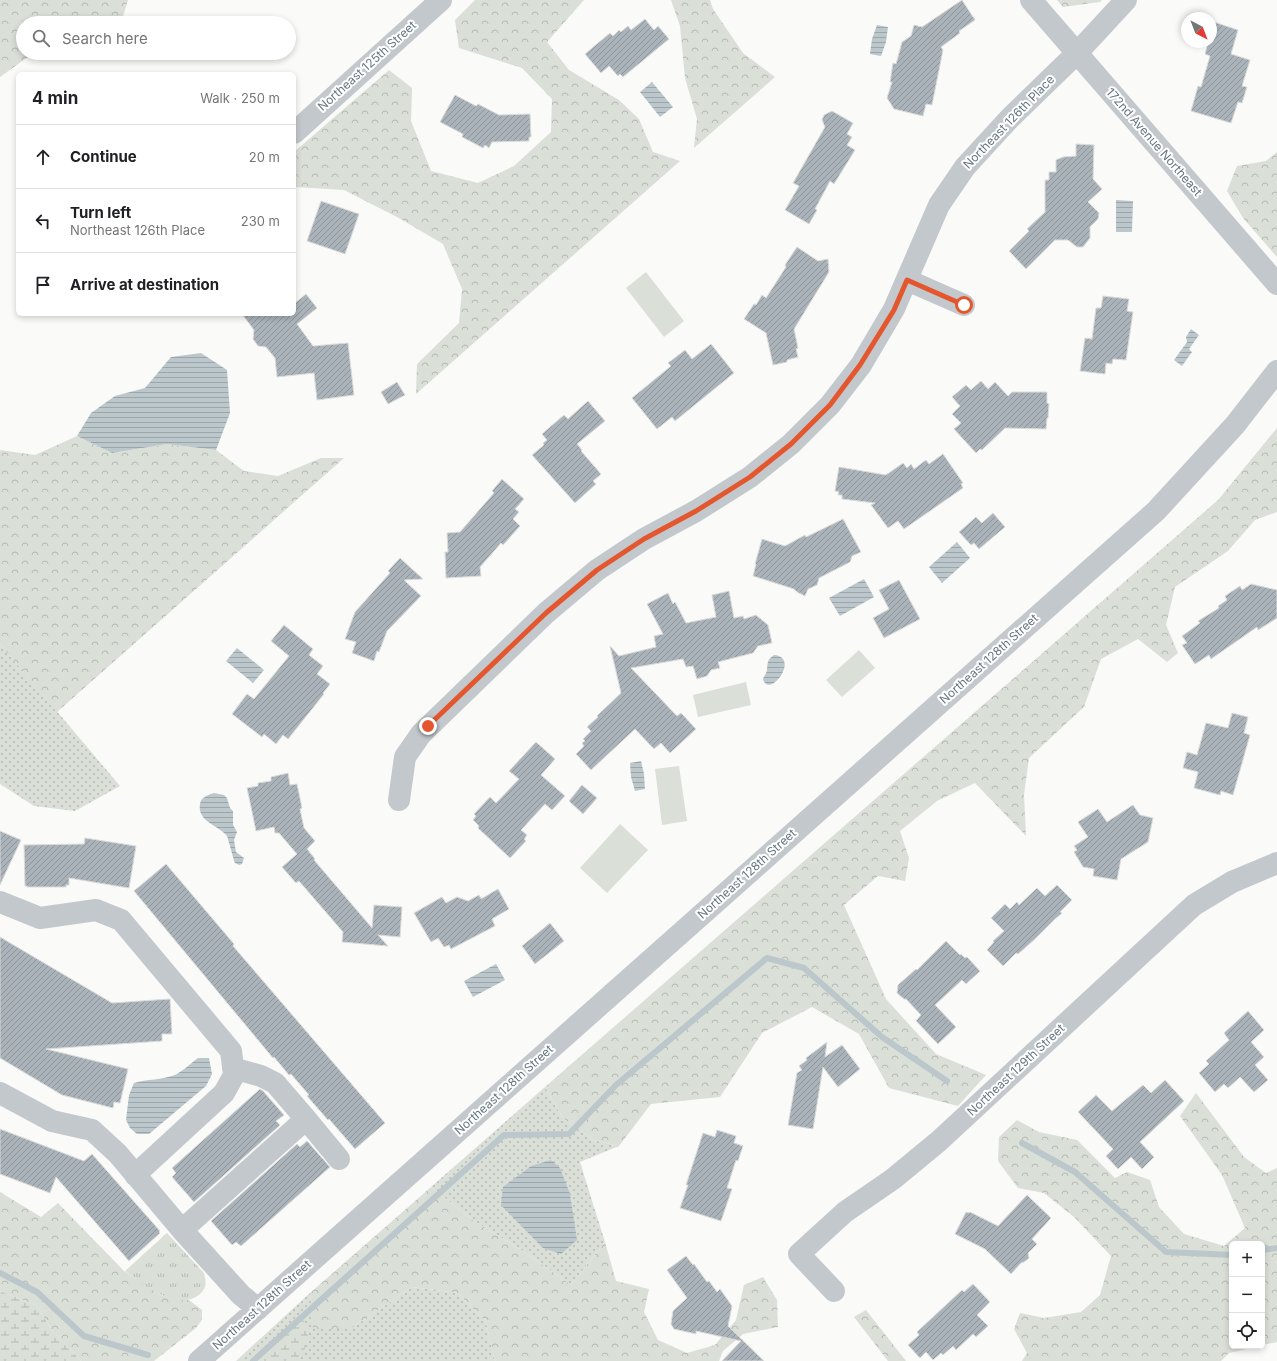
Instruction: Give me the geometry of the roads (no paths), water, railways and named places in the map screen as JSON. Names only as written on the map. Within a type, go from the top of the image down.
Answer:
[{"type":"street","name":"Northeast 125th Street","points":[[296,131],[440,0]]},
{"type":"street","name":"172nd Avenue Northeast","points":[[1031,0],[1277,284]]},
{"type":"street","name":"Northeast 126th Place","points":[[399,800],[406,757],[421,734],[546,613],[597,570],[637,543],[696,511],[750,477],[791,444],[830,405],[860,365],[894,310],[939,205],[965,167],[1010,118],[1077,53],[1126,0]]},
{"type":"street","points":[[907,280],[964,305]]},
{"type":"street","name":"Northeast 128th Street","points":[[199,1361],[1156,511],[1235,425],[1277,371]]},
{"type":"street","name":"Northeast 129th Street","points":[[834,1291],[798,1254],[844,1212],[893,1180],[939,1141],[1156,939],[1194,906],[1232,882],[1277,862]]},
{"type":"street","points":[[0,902],[40,918],[96,910],[121,920],[231,1051],[234,1075],[224,1093],[135,1175]]},
{"type":"street","points":[[233,1068],[261,1076],[275,1083],[339,1158]]},
{"type":"street","points":[[0,1093],[52,1121],[92,1130],[118,1154],[182,1230],[241,1295],[258,1309]]},
{"type":"street","points":[[182,1230],[306,1119]]},
{"type":"waterway","points":[[253,1361],[504,1135],[569,1134],[616,1085],[767,958],[804,968],[882,1037],[947,1081]]},
{"type":"waterway","points":[[1022,1143],[1075,1172],[1166,1252],[1229,1255]]},
{"type":"waterway","points":[[1265,1250],[1277,1248]]},
{"type":"waterway","points":[[0,1273],[37,1292],[84,1336],[148,1355]]}]
